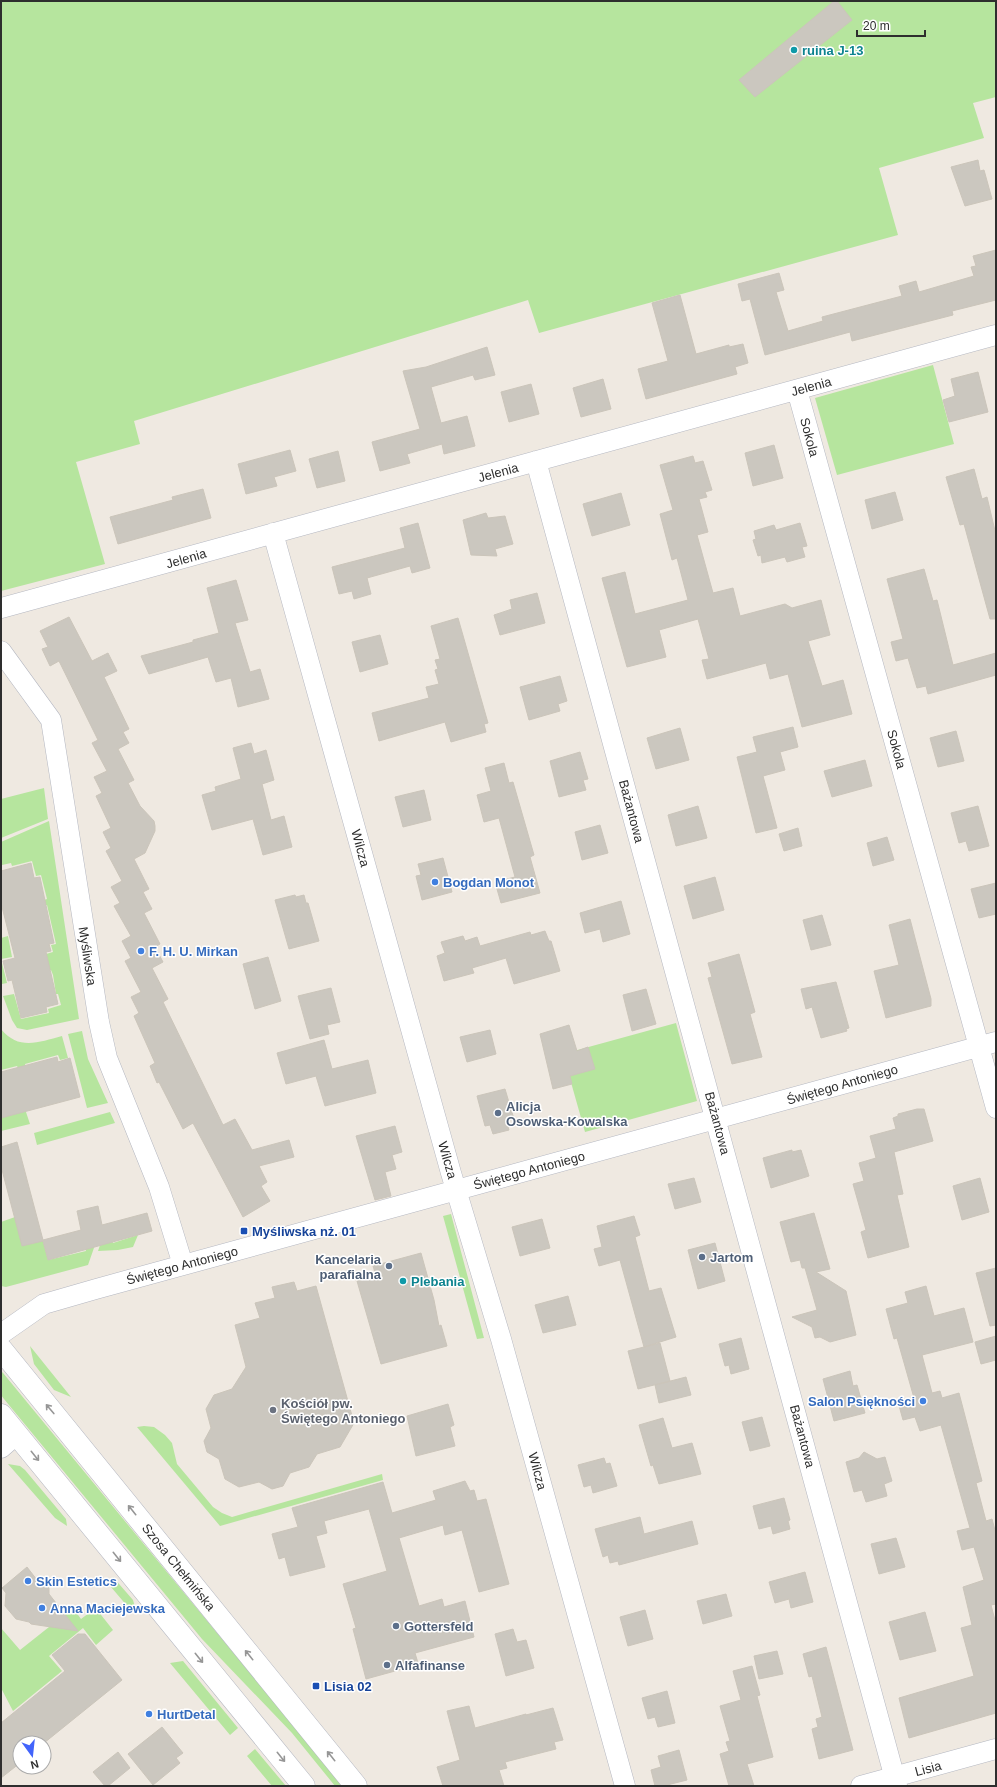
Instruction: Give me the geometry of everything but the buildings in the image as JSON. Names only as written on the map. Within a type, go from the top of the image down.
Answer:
[{"type":"main road","name":"Szosa Chełmińska","points":[[1,1349],[356,1786]]},
{"type":"main road","points":[[1,1415],[9,1441],[304,1786]]},
{"type":"street","name":"Jelenia","points":[[1,608],[996,335]]},
{"type":"street","name":"Sokola","points":[[797,390],[988,1044],[996,1108]]},
{"type":"street","name":"Bażantowa","points":[[536,462],[896,1781]]},
{"type":"street","name":"Wilcza","points":[[274,533],[457,1190],[504,1346],[624,1786]]},
{"type":"street","name":"Myśliwska","points":[[1,651],[51,720],[99,1022],[107,1058],[159,1187],[183,1265]]},
{"type":"street","name":"Świętego Antoniego","points":[[1,1334],[44,1304],[988,1044]]},
{"type":"street","name":"Lisia","points":[[861,1786],[896,1781],[996,1749]]},
{"type":"green space","points":[[1,1],[996,1],[996,97],[973,103],[984,138],[879,168],[898,235],[539,333],[528,300],[134,421],[140,444],[76,462],[105,564],[1,591]]},
{"type":"green space","points":[[933,365],[954,444],[837,475],[815,398]]},
{"type":"green space","points":[[44,788],[48,819],[1,838],[1,799]]},
{"type":"green space","points":[[49,821],[79,1019],[27,1030],[17,1028],[12,1020],[3,996],[14,994],[21,1019],[49,1013],[48,1009],[61,1005],[58,994],[56,994],[51,970],[46,970],[46,954],[53,952],[51,945],[56,944],[47,905],[42,906],[41,901],[47,899],[41,875],[36,876],[32,861],[12,866],[11,863],[2,865],[1,842]]},
{"type":"green space","points":[[8,936],[12,957],[1,959],[1,938]]},
{"type":"green space","points":[[1,959],[7,983],[2,984],[1,983]]},
{"type":"green space","points":[[676,1023],[697,1101],[585,1132],[563,1054]]},
{"type":"green space","points":[[1,1029],[15,1040],[30,1043],[45,1041],[62,1036],[68,1058],[60,1060],[58,1055],[25,1064],[26,1068],[19,1070],[17,1066],[1,1070]]},
{"type":"green space","points":[[82,1031],[88,1059],[108,1103],[87,1108],[68,1034]]},
{"type":"green space","points":[[25,1109],[30,1124],[1,1131],[1,1115]]},
{"type":"green space","points":[[110,1112],[115,1123],[37,1145],[34,1133]]},
{"type":"green space","points":[[451,1214],[484,1338],[477,1339],[443,1216]]},
{"type":"green space","points":[[15,1217],[43,1241],[48,1260],[86,1251],[81,1231],[102,1225],[88,1265],[6,1287],[1,1286],[1,1222]]},
{"type":"green space","points":[[107,1224],[113,1243],[138,1235],[133,1247],[118,1250],[98,1251]]},
{"type":"green space","points":[[30,1346],[71,1397],[54,1390],[34,1364]]},
{"type":"green space","points":[[1,1371],[343,1786],[335,1786],[292,1733],[202,1639],[4,1399],[1,1395]]},
{"type":"green space","points":[[137,1427],[154,1427],[165,1435],[172,1443],[177,1464],[213,1507],[232,1517],[382,1474],[383,1480],[220,1526]]},
{"type":"green space","points":[[8,1464],[20,1466],[25,1470],[66,1519],[67,1526],[55,1518]]},
{"type":"green space","points":[[113,1577],[133,1600],[135,1607],[134,1609],[128,1607],[111,1587]]},
{"type":"green space","points":[[94,1606],[113,1630],[96,1645],[83,1628],[49,1656],[62,1671],[13,1711],[1,1688],[1,1628],[20,1650],[73,1608],[81,1619],[93,1610],[91,1608]]},
{"type":"green space","points":[[183,1661],[238,1728],[230,1735],[170,1663]]},
{"type":"green space","points":[[255,1749],[286,1786],[272,1786],[247,1756]]},
{"type":"place","name":"ruina J-13","points":[[794,50]]},
{"type":"place","name":"Bogdan Monot","points":[[435,882]]},
{"type":"place","name":"F. H. U. Mirkan","points":[[141,951]]},
{"type":"place","name":"Alicja Osowska-Kowalska","points":[[498,1113]]},
{"type":"place","name":"Myśliwska nż. 01","points":[[244,1231]]},
{"type":"place","name":"Jartom","points":[[702,1257]]},
{"type":"place","name":"Kancelaria parafialna","points":[[389,1266]]},
{"type":"place","name":"Plebania","points":[[403,1281]]},
{"type":"place","name":"Salon Psiękności","points":[[923,1401]]},
{"type":"place","name":"Kościół pw. Świętego Antoniego","points":[[273,1410]]},
{"type":"place","name":"Skin Estetics","points":[[28,1581]]},
{"type":"place","name":"Anna Maciejewska","points":[[42,1608]]},
{"type":"place","name":"Gottersfeld","points":[[396,1626]]},
{"type":"place","name":"Alfafinanse","points":[[387,1665]]},
{"type":"place","name":"Lisia 02","points":[[316,1686]]},
{"type":"place","name":"HurtDetal","points":[[149,1714]]}]
